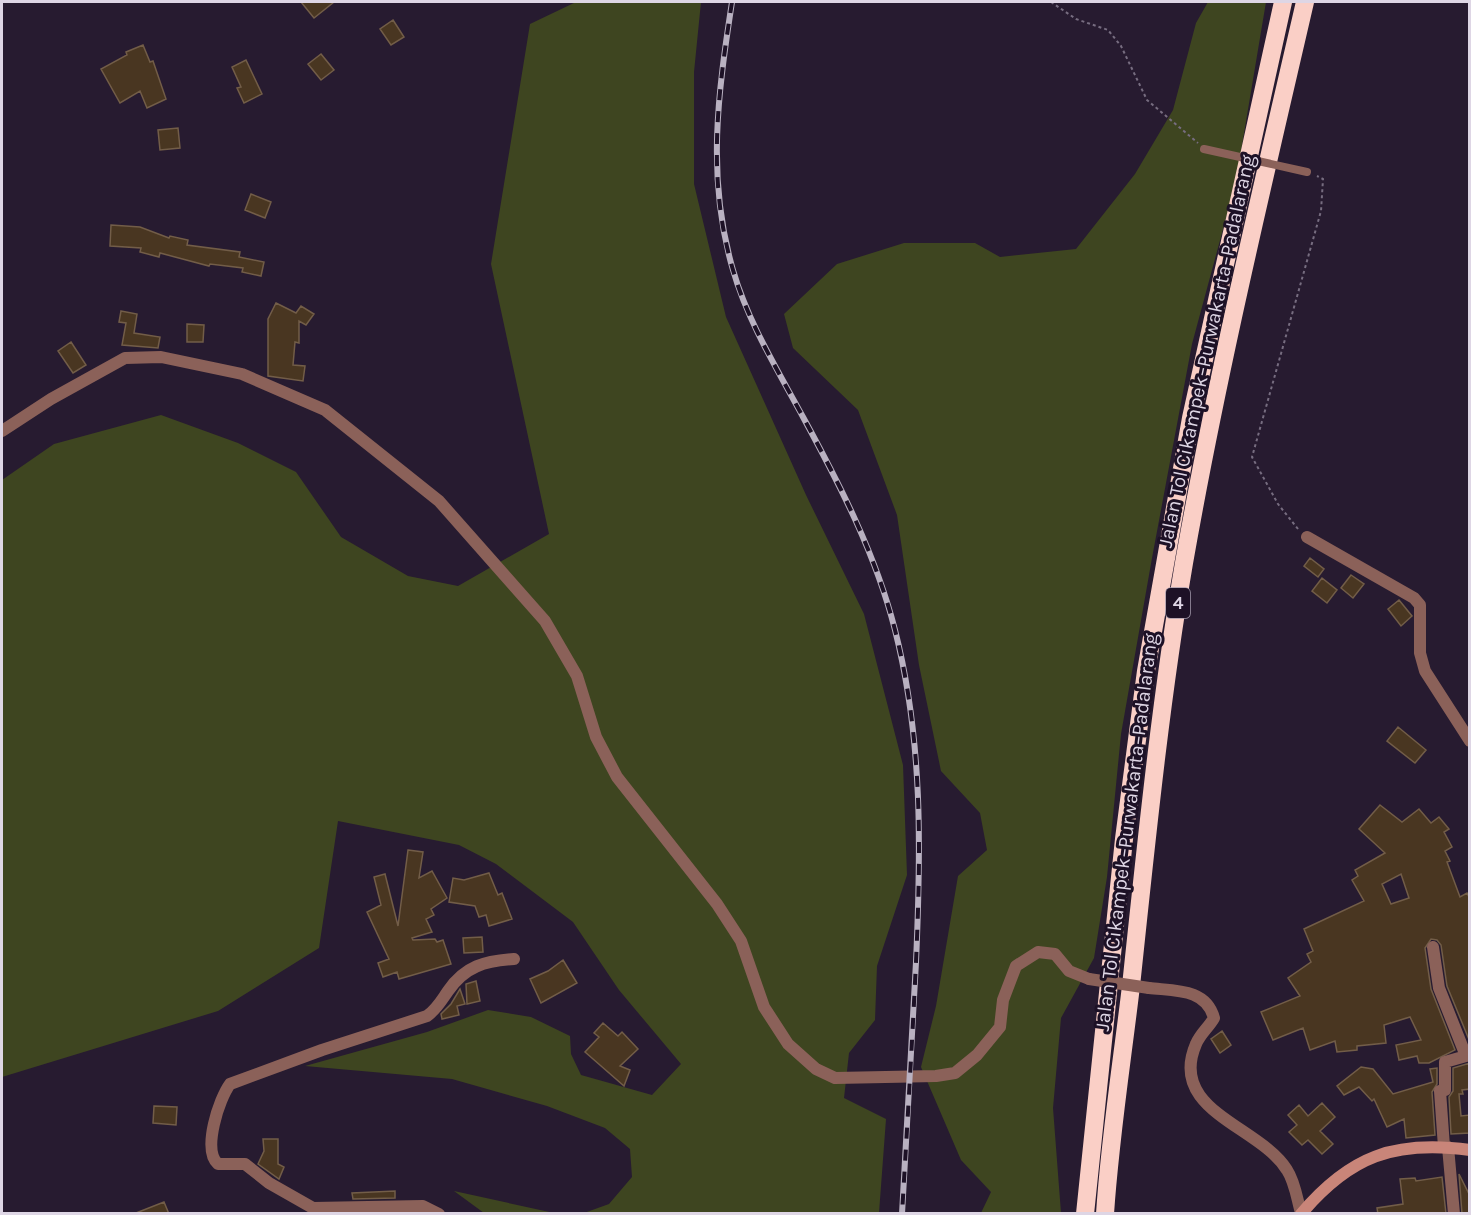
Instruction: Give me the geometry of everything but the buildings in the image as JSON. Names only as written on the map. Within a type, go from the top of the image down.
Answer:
[{"type":"highway","name":"Jalan Tol Cikampek–Purwakarta–Padalarang","points":[[1085,1214],[1124,839],[1146,671],[1191,418],[1282,2]]},
{"type":"highway","name":"Jalan Tol Cikampek–Purwakarta–Padalarang","points":[[1105,1214],[1109,1153],[1152,788],[1185,562],[1237,302],[1305,2]]},
{"type":"street","points":[[2,431],[51,399],[125,358],[135,356],[161,357],[242,374],[325,410],[439,501],[545,621],[577,676],[596,737],[617,777],[717,904],[741,941],[764,1007],[788,1044],[816,1069],[835,1078],[936,1076],[955,1073],[977,1056],[1000,1027],[1003,1000],[1016,966],[1038,952],[1055,954],[1069,971],[1089,979],[1197,995],[1209,1007],[1214,1018],[1201,1034],[1192,1056],[1191,1073],[1197,1093],[1205,1104],[1253,1137],[1281,1161],[1293,1182],[1301,1213]]},
{"type":"street","points":[[1307,537],[1414,598],[1420,605],[1422,624],[1420,653],[1425,671],[1470,741]]},
{"type":"street","points":[[1433,947],[1439,988],[1466,1056],[1444,1062],[1445,1090],[1440,1091],[1454,1214]]},
{"type":"street","points":[[439,1214],[423,1206],[313,1208],[268,1183],[245,1164],[218,1164],[213,1154],[212,1134],[218,1108],[230,1084],[322,1050],[427,1016],[438,1007],[458,977],[469,968],[489,961],[514,959]]},
{"type":"street","points":[[1301,1213],[1329,1184],[1366,1158],[1385,1152],[1446,1147],[1470,1150]]},
{"type":"lane","points":[[1204,149],[1307,172]]},
{"type":"path","points":[[1051,2],[1076,19],[1108,30],[1121,46],[1147,100],[1188,132],[1204,149]]},
{"type":"path","points":[[1307,172],[1323,179],[1325,186],[1321,211],[1252,457],[1278,504],[1294,526],[1307,537]]},
{"type":"green space","points":[[576,2],[701,2],[694,72],[694,184],[726,317],[806,495],[864,614],[903,765],[907,875],[877,966],[875,1020],[849,1053],[844,1098],[886,1119],[879,1213],[584,1213],[609,1204],[632,1177],[630,1149],[605,1128],[547,1106],[452,1079],[305,1066],[427,1032],[488,1010],[531,1017],[570,1036],[571,1054],[581,1075],[652,1095],[681,1064],[619,990],[573,922],[496,864],[459,845],[338,821],[319,948],[218,1011],[2,1077],[2,480],[54,444],[161,415],[238,443],[296,472],[341,537],[408,576],[458,586],[549,534],[491,264],[530,24]]},
{"type":"green space","points":[[1208,2],[1266,2],[1236,181],[1192,344],[1152,558],[1121,734],[1107,877],[1094,958],[1061,1018],[1053,1108],[1061,1213],[981,1213],[991,1192],[961,1160],[921,1067],[936,1006],[958,876],[987,850],[980,813],[941,771],[919,665],[897,515],[858,410],[793,348],[784,314],[837,264],[904,243],[975,243],[1000,257],[1076,249],[1135,174],[1173,110],[1196,23]]},
{"type":"green space","points":[[454,1191],[554,1213],[484,1213]]},
{"type":"railway","points":[[732,2],[722,69],[717,169],[719,202],[733,270],[755,327],[830,468],[856,521],[878,575],[895,630],[911,712],[918,795],[919,878],[902,1214]]}]
